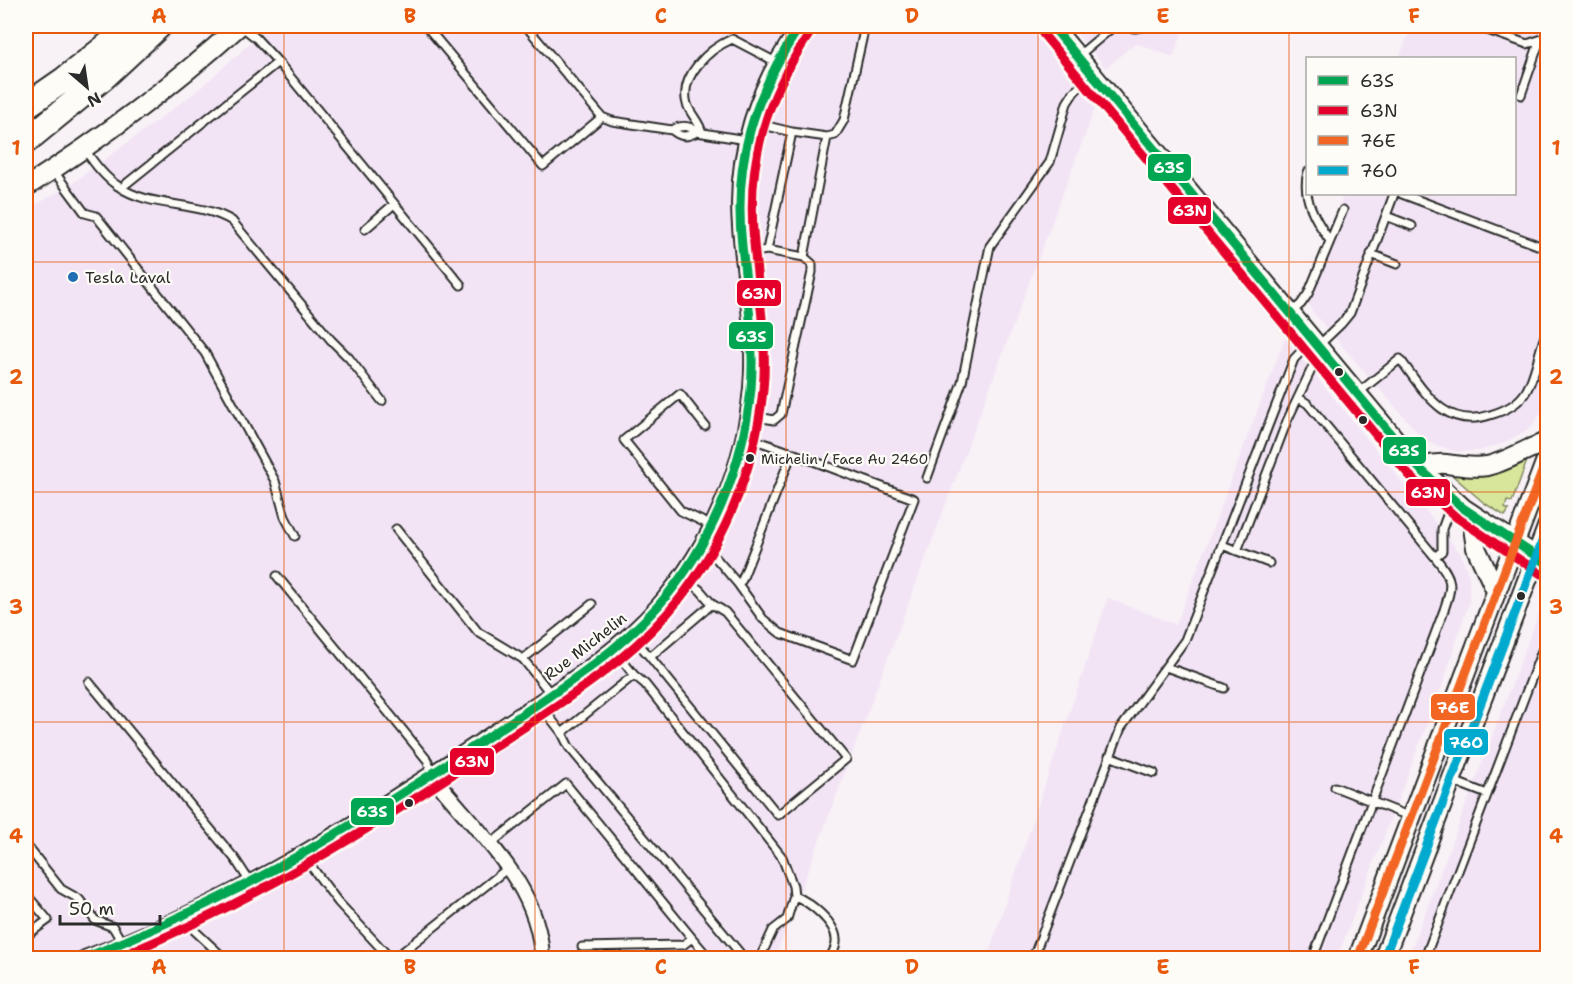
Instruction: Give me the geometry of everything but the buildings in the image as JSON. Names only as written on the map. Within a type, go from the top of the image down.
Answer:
[{"type":"highway","points":[[26,106],[132,26]]},
{"type":"highway","points":[[26,141],[95,86],[159,26]]},
{"type":"main road","points":[[26,187],[164,90],[240,26]]},
{"type":"main road","points":[[1052,26],[1418,467],[1471,514],[1542,561]]},
{"type":"main road","points":[[1418,467],[1443,464],[1467,467],[1487,466],[1506,460],[1530,447],[1548,442]]},
{"type":"main road","points":[[1358,958],[1548,455]]},
{"type":"main road","points":[[1471,514],[1476,548],[1496,591]]},
{"type":"main road","points":[[1384,958],[1451,780],[1542,561],[1548,525]]},
{"type":"street","name":"Rue Michelin","points":[[85,958],[186,916],[250,882],[302,854],[431,774],[613,649],[658,606],[682,576],[712,526],[730,483],[744,436],[748,415],[753,344],[738,202],[741,168],[750,122],[762,91],[776,62],[800,26]]},
{"type":"street","points":[[431,774],[508,868],[525,893],[541,940],[542,958]]},
{"type":"lane","points":[[240,26],[256,38],[278,62],[460,285]]},
{"type":"lane","points":[[426,26],[543,166],[602,117]]},
{"type":"lane","points":[[526,26],[602,117],[612,121],[672,130],[679,126],[692,128],[700,133],[746,140]]},
{"type":"lane","points":[[750,122],[792,132],[827,137],[835,135],[844,120],[865,26]]},
{"type":"lane","points":[[1078,56],[1114,26]]},
{"type":"lane","points":[[1121,26],[1135,28],[1147,26]]},
{"type":"lane","points":[[1476,26],[1527,44],[1544,39]]},
{"type":"lane","points":[[700,133],[686,99],[691,74],[699,64],[721,45],[732,39],[776,62]]},
{"type":"lane","points":[[1521,96],[1544,39]]},
{"type":"lane","points":[[121,188],[278,62]]},
{"type":"lane","points":[[927,477],[962,382],[990,246],[1050,162],[1067,103],[1074,92],[1093,75]]},
{"type":"lane","points":[[767,250],[792,132]]},
{"type":"lane","points":[[804,257],[827,137]]},
{"type":"lane","points":[[84,148],[108,178],[121,188],[143,197],[212,211],[232,221],[331,340],[349,358],[382,401]]},
{"type":"lane","points":[[52,170],[85,213],[96,216],[205,353],[275,481],[285,517],[295,536]]},
{"type":"lane","points":[[1307,195],[1318,223],[1330,241]]},
{"type":"lane","points":[[1033,958],[1121,728],[1185,640],[1294,358],[1317,347],[1350,313],[1394,195]]},
{"type":"lane","points":[[1405,195],[1548,249]]},
{"type":"lane","points":[[365,229],[394,204]]},
{"type":"lane","points":[[1290,314],[1308,294],[1343,210]]},
{"type":"lane","points":[[1386,216],[1412,226]]},
{"type":"lane","points":[[742,254],[767,250],[804,257],[812,264],[781,414],[774,420],[748,415]]},
{"type":"lane","points":[[1371,254],[1397,264]]},
{"type":"lane","points":[[1357,394],[1400,359],[1431,400],[1443,411],[1462,418],[1487,417],[1512,405],[1524,394],[1533,376],[1537,358],[1547,335]]},
{"type":"lane","points":[[1238,551],[1287,421],[1313,366],[1317,347]]},
{"type":"lane","points":[[705,426],[680,394],[624,440],[681,511],[712,526]]},
{"type":"lane","points":[[1299,398],[1308,404],[1436,558],[1451,581],[1449,597],[1313,958]]},
{"type":"lane","points":[[700,548],[715,557],[763,619],[780,633],[853,660],[914,499],[744,436]]},
{"type":"lane","points":[[738,584],[744,576],[792,453]]},
{"type":"lane","points":[[1436,558],[1443,549],[1442,529],[1453,500]]},
{"type":"lane","points":[[396,529],[478,632],[523,659],[550,694]]},
{"type":"lane","points":[[1222,545],[1269,563]]},
{"type":"lane","points":[[278,576],[428,761],[431,774]]},
{"type":"lane","points":[[630,634],[778,815],[846,759],[726,612],[712,604],[700,590],[682,576]]},
{"type":"lane","points":[[523,659],[592,604]]},
{"type":"lane","points":[[650,657],[712,604]]},
{"type":"lane","points":[[1426,955],[1548,635]]},
{"type":"lane","points":[[613,649],[634,675],[645,684],[782,857],[794,886],[794,896],[787,919],[773,930],[760,958]]},
{"type":"lane","points":[[1166,668],[1224,688]]},
{"type":"lane","points":[[562,733],[634,675]]},
{"type":"lane","points":[[89,682],[235,859],[250,882]]},
{"type":"lane","points":[[538,702],[562,733],[569,747],[744,958]]},
{"type":"lane","points":[[1109,756],[1154,773]]},
{"type":"lane","points":[[1451,780],[1487,794]]},
{"type":"lane","points":[[489,845],[566,784],[709,958]]},
{"type":"lane","points":[[1335,787],[1411,817]]},
{"type":"lane","points":[[26,845],[61,889],[79,899],[95,920],[113,927],[123,944]]},
{"type":"lane","points":[[302,854],[338,903],[390,958]]},
{"type":"lane","points":[[395,958],[508,868]]},
{"type":"lane","points":[[26,894],[48,920],[26,936]]},
{"type":"lane","points":[[794,896],[818,909],[835,935],[836,944],[830,958]]},
{"type":"lane","points":[[186,916],[195,931],[224,958]]},
{"type":"lane","points":[[582,947],[683,945],[692,938]]},
{"type":"shaded area","points":[[269,26],[1027,26],[1095,108],[775,958],[26,958],[26,211],[73,183],[197,91]]},
{"type":"shaded area","points":[[1071,26],[1185,26],[1173,57],[1135,43],[1106,68]]},
{"type":"shaded area","points":[[1412,26],[1547,26],[1547,398],[1544,409],[1530,428],[1504,443],[1479,451],[1454,451],[1425,441],[1311,310],[1306,289],[1344,195],[1516,195],[1516,57],[1399,57]]},
{"type":"shaded area","points":[[1285,338],[1460,553],[1469,576],[1469,602],[1443,683],[1337,958],[987,958],[1108,598],[1176,625]]},
{"type":"shaded area","points":[[1547,602],[1547,958],[1408,958],[1542,605]]},
{"type":"green space","points":[[1529,455],[1512,502],[1507,501],[1505,508],[1509,510],[1505,516],[1484,503],[1450,471]]},
{"type":"transit line","name":"63S","points":[[85,958],[245,885],[309,850],[402,793],[601,659],[640,625],[677,583],[709,532],[732,477],[741,448],[747,419],[752,371],[750,318],[740,215],[744,158],[750,131],[770,78],[800,26]]},
{"type":"transit line","name":"63S","points":[[1052,26],[1418,467],[1463,508],[1548,564]]},
{"type":"transit line","name":"63N","points":[[116,958],[166,937],[263,889],[357,835],[449,777],[606,670],[647,635],[686,591],[719,538],[732,510],[743,481],[759,421],[764,353],[752,214],[756,159],[770,107],[781,82],[810,33]]},
{"type":"transit line","name":"63N","points":[[1043,34],[1409,475],[1456,517],[1541,574]]},
{"type":"transit line","name":"76E","points":[[1358,958],[1548,456]]},
{"type":"transit line","name":"76O","points":[[1384,958],[1548,526]]},
{"type":"place","name":"Tesla Laval","points":[[73,277]]},
{"type":"place","name":"Michelin / Face Au 2460","points":[[750,458]]}]
